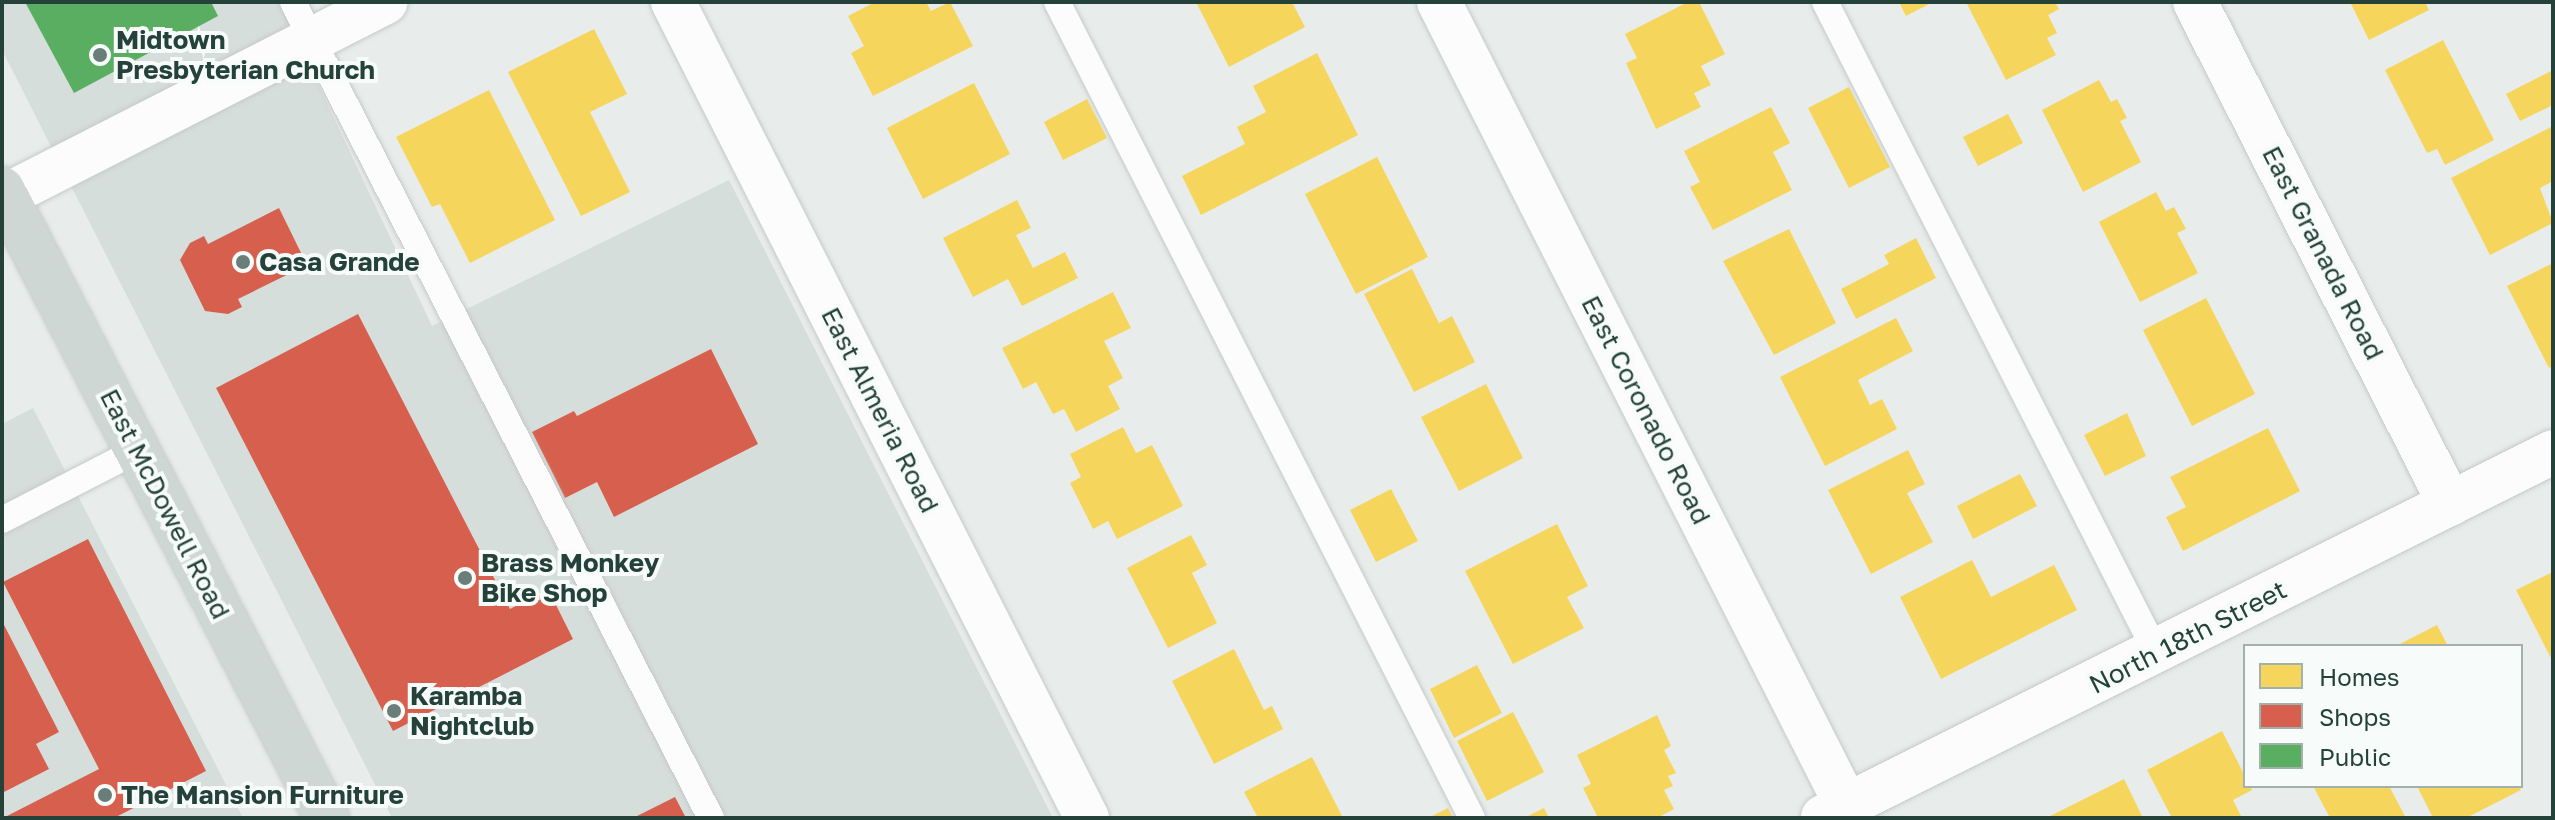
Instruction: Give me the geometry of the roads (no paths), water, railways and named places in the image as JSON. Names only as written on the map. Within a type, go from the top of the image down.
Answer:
[{"type":"main road","name":"East McDowell Road","points":[[3,195],[327,818]]},
{"type":"street","points":[[3,195],[303,20],[385,2]]},
{"type":"street","name":"East Almeria Road","points":[[673,2],[1087,818]]},
{"type":"street","name":"East Coronado Road","points":[[1439,2],[1840,814]]},
{"type":"street","name":"East Granada Road","points":[[2195,2],[2450,504]]},
{"type":"street","name":"North 18th Street","points":[[1840,814],[2553,452]]},
{"type":"lane","points":[[1057,2],[1472,818]]},
{"type":"lane","points":[[1825,2],[2157,654]]},
{"type":"lane","points":[[303,20],[711,818]]},
{"type":"lane","points":[[2,520],[138,450]]},
{"type":"place","name":"Midtown Presbyterian Church","points":[[100,55]]},
{"type":"place","name":"Casa Grande","points":[[243,262]]},
{"type":"place","name":"Brass Monkey Bike Shop","points":[[465,578]]},
{"type":"place","name":"Karamba Nightclub","points":[[394,711]]},
{"type":"place","name":"The Mansion Furniture","points":[[105,795]]}]
